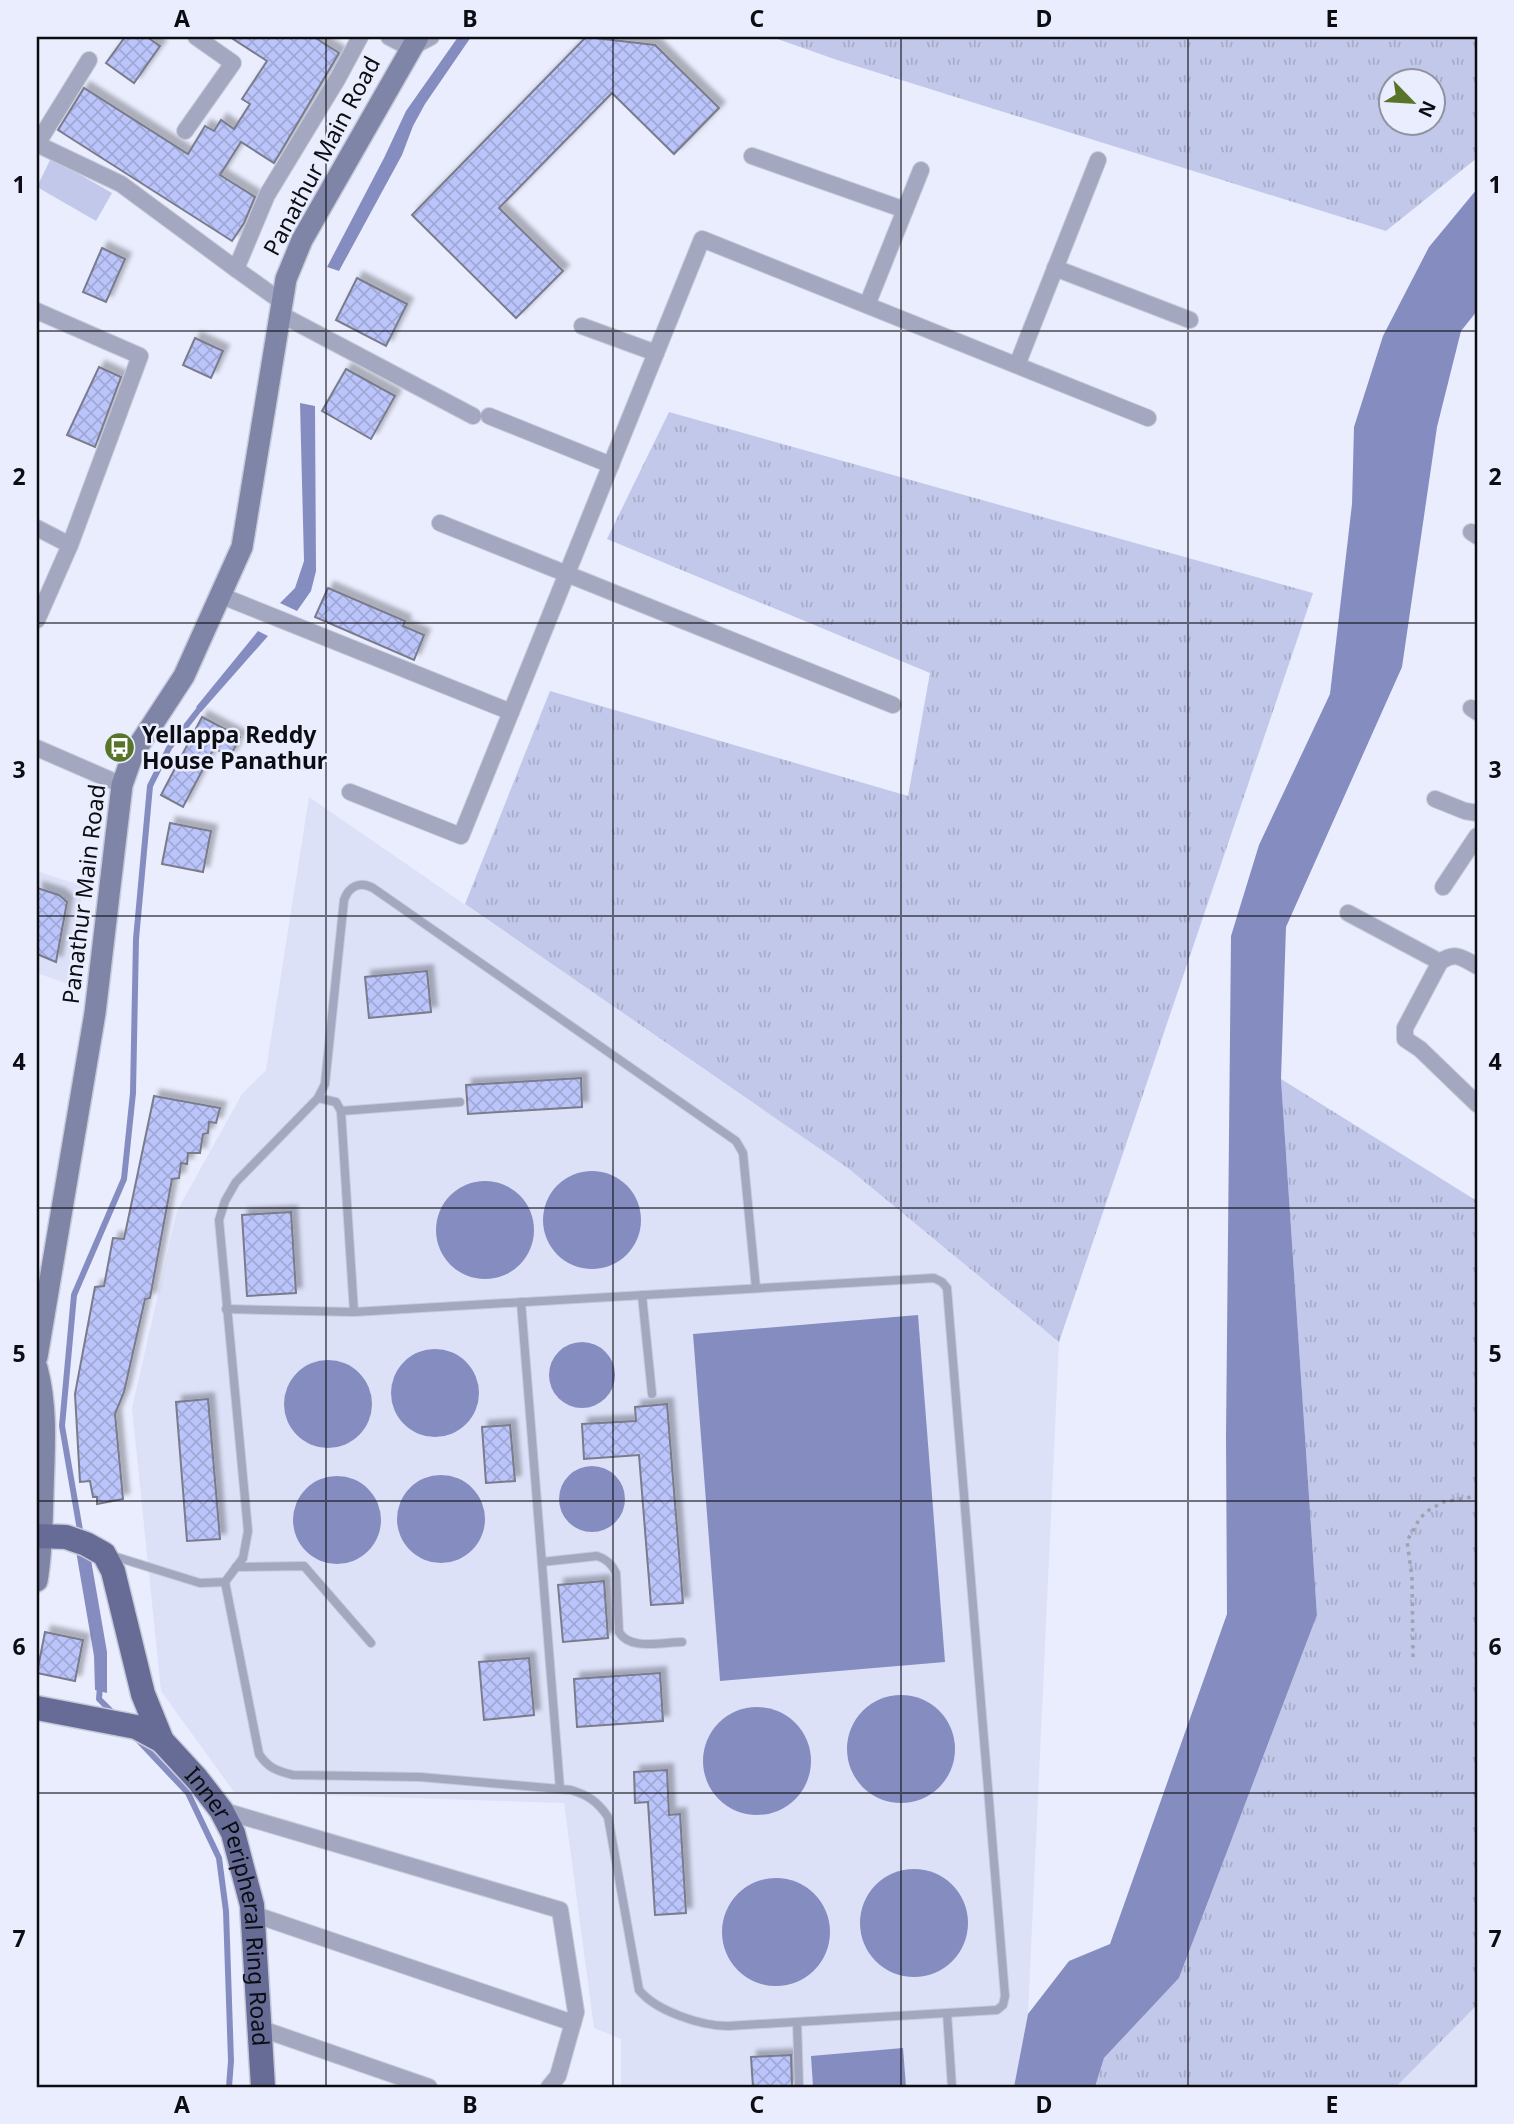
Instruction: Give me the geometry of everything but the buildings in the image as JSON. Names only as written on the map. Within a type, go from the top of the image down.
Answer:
[{"type":"main road","points":[[39,1536],[85,1545]]},
{"type":"main road","name":"Inner Peripheral Ring Road","points":[[85,1545],[114,1571],[143,1694],[162,1741],[222,1810],[233,1833],[252,1905],[263,2087]]},
{"type":"main road","name":"Inner Peripheral Ring Road","points":[[37,1708],[124,1725],[162,1741]]},
{"type":"street","points":[[185,131],[233,63],[196,37]]},
{"type":"street","points":[[236,269],[267,195],[338,78],[359,37]]},
{"type":"street","points":[[389,37],[417,40]]},
{"type":"street","name":"Panathur Main Road","points":[[37,1357],[95,1013],[122,785],[133,754],[184,676],[242,547],[286,279],[302,240],[417,40]]},
{"type":"street","points":[[89,60],[37,144],[121,184],[236,269],[281,308],[481,416],[611,465]]},
{"type":"street","points":[[752,156],[905,210]]},
{"type":"street","points":[[1017,365],[1098,160]]},
{"type":"street","points":[[867,305],[921,170]]},
{"type":"street","points":[[350,792],[461,836],[702,239],[1148,418]]},
{"type":"street","points":[[1055,268],[1190,320]]},
{"type":"street","points":[[37,311],[140,356],[70,545],[37,620]]},
{"type":"street","points":[[582,326],[656,353]]},
{"type":"street","points":[[440,523],[894,705]]},
{"type":"street","points":[[37,528],[70,545]]},
{"type":"street","points":[[222,596],[511,712]]},
{"type":"street","points":[[37,748],[122,785]]},
{"type":"street","points":[[1434,799],[1477,813]]},
{"type":"street","points":[[1443,887],[1477,836]]},
{"type":"street","points":[[1348,913],[1440,962]]},
{"type":"street","points":[[1477,965],[1457,956],[1450,956],[1440,962],[1405,1028],[1405,1039],[1420,1049],[1477,1104]]},
{"type":"street","points":[[37,1368],[44,1395],[37,1581]]},
{"type":"street","points":[[222,1810],[560,1910],[576,2012],[558,2076],[549,2087]]},
{"type":"street","points":[[253,1914],[573,2023]]},
{"type":"street","points":[[258,2028],[429,2087]]},
{"type":"lane","points":[[226,1309],[354,1312],[934,1278],[942,1282],[947,1288],[1005,1996],[1003,2005],[997,2010],[716,2026],[658,2008],[639,1990],[608,1817],[590,1797],[571,1790],[420,1777],[293,1775],[266,1766],[259,1754],[225,1582],[243,1558],[248,1531],[226,1309],[219,1220],[225,1201],[236,1182],[318,1098],[325,1084],[344,900],[351,888],[368,885],[736,1141],[743,1153],[756,1288]]},
{"type":"lane","points":[[318,1098],[336,1102],[341,1111],[354,1312]]},
{"type":"lane","points":[[341,1111],[460,1102]]},
{"type":"lane","points":[[642,1295],[652,1394]]},
{"type":"lane","points":[[521,1302],[560,1789]]},
{"type":"lane","points":[[85,1545],[200,1583],[225,1582]]},
{"type":"lane","points":[[542,1562],[597,1556],[603,1558],[616,1573],[619,1632],[624,1639],[634,1643],[682,1642]]},
{"type":"lane","points":[[236,1567],[304,1566],[371,1643]]},
{"type":"lane","points":[[947,2013],[952,2087]]},
{"type":"lane","points":[[797,2022],[799,2087]]},
{"type":"path","points":[[1413,1657],[1412,1577],[1407,1541],[1420,1518],[1429,1510],[1443,1502],[1477,1496]]},
{"type":"shaded area","points":[[458,37],[471,37],[425,104],[402,155],[339,271],[327,267],[406,111]]},
{"type":"shaded area","points":[[1477,189],[1477,311],[1461,331],[1437,427],[1402,667],[1286,927],[1281,1079],[1317,1615],[1179,1978],[1104,2058],[1095,2087],[1014,2087],[1028,2014],[1069,1961],[1110,1944],[1227,1614],[1231,936],[1259,845],[1330,694],[1352,504],[1354,427],[1383,336],[1429,247]]},
{"type":"shaded area","points":[[300,403],[315,406],[316,571],[311,591],[297,611],[280,603],[295,588],[304,561]]},
{"type":"shaded area","points":[[258,631],[268,636],[201,712],[196,707]]},
{"type":"shaded area","points":[[309,797],[849,1169],[1059,1342],[1028,2014],[1014,2087],[621,2087],[621,2039],[594,2028],[564,1803],[234,1792],[161,1691],[132,1408],[177,1211],[242,1094],[266,1070]]},
{"type":"shaded area","points":[[37,871],[82,886],[76,987],[37,973]]},
{"type":"shaded area","points":[[592,1171],[611,1175],[626,1186],[637,1201],[641,1220],[637,1239],[626,1254],[611,1265],[592,1269],[573,1265],[558,1254],[547,1239],[543,1220],[547,1201],[558,1186],[573,1175]]},
{"type":"shaded area","points":[[485,1181],[504,1185],[519,1196],[530,1211],[534,1230],[530,1249],[519,1264],[504,1275],[485,1279],[466,1275],[451,1264],[440,1249],[436,1230],[440,1211],[451,1196],[466,1185]]},
{"type":"shaded area","points":[[918,1315],[945,1662],[720,1681],[693,1334]]},
{"type":"shaded area","points":[[575,1342],[589,1342],[601,1347],[610,1356],[615,1375],[613,1388],[606,1399],[589,1408],[575,1408],[563,1403],[554,1394],[549,1382],[549,1368],[554,1356],[563,1347]]},
{"type":"shaded area","points":[[435,1349],[452,1353],[466,1362],[475,1376],[479,1393],[475,1410],[466,1424],[452,1433],[435,1437],[418,1433],[404,1424],[395,1410],[391,1393],[395,1376],[404,1362],[418,1353]]},
{"type":"shaded area","points":[[328,1360],[345,1364],[359,1373],[368,1387],[372,1404],[368,1421],[359,1435],[345,1444],[328,1448],[311,1444],[297,1435],[288,1421],[284,1404],[288,1387],[297,1373],[311,1364]]},
{"type":"shaded area","points":[[585,1466],[599,1466],[611,1471],[620,1480],[625,1499],[623,1512],[616,1523],[599,1532],[585,1532],[573,1527],[564,1518],[559,1506],[559,1492],[564,1480],[573,1471]]},
{"type":"shaded area","points":[[441,1475],[458,1479],[472,1488],[481,1502],[485,1519],[481,1536],[472,1550],[458,1559],[441,1563],[424,1559],[410,1550],[401,1536],[397,1519],[401,1502],[410,1488],[424,1479]]},
{"type":"shaded area","points":[[337,1476],[354,1480],[368,1489],[377,1503],[381,1520],[377,1537],[368,1551],[354,1560],[337,1564],[320,1560],[306,1551],[297,1537],[293,1520],[297,1503],[306,1489],[320,1480]]},
{"type":"shaded area","points":[[76,1551],[90,1554],[107,1652],[107,1693],[95,1690],[94,1656]]},
{"type":"shaded area","points":[[901,1695],[922,1699],[939,1711],[951,1728],[955,1749],[951,1770],[939,1787],[922,1799],[901,1803],[880,1799],[863,1787],[851,1770],[847,1749],[851,1728],[863,1711],[880,1699]]},
{"type":"shaded area","points":[[757,1707],[778,1711],[795,1723],[807,1740],[811,1761],[807,1782],[795,1799],[778,1811],[757,1815],[736,1811],[719,1799],[707,1782],[703,1761],[707,1740],[719,1723],[736,1711]]},
{"type":"shaded area","points":[[914,1869],[935,1873],[952,1885],[964,1902],[968,1923],[964,1944],[952,1961],[935,1973],[914,1977],[893,1973],[876,1961],[864,1944],[860,1923],[864,1902],[876,1885],[893,1873]]},
{"type":"shaded area","points":[[776,1878],[797,1882],[814,1894],[826,1911],[830,1932],[826,1953],[814,1970],[797,1982],[776,1986],[755,1982],[738,1970],[726,1953],[722,1932],[726,1911],[738,1894],[755,1882]]},
{"type":"shaded area","points":[[1477,2005],[1477,2087],[1396,2087]]},
{"type":"shaded area","points":[[903,2048],[906,2087],[813,2087],[811,2056]]},
{"type":"green space","points":[[772,37],[1477,37],[1477,158],[1386,231],[837,60]]},
{"type":"green space","points":[[51,158],[112,193],[96,221],[37,187]]},
{"type":"green space","points":[[669,412],[1313,593],[1059,1342],[849,1169],[465,904],[550,691],[908,796],[930,673],[607,539]]},
{"type":"green space","points":[[1281,1079],[1477,1201],[1477,2005],[1396,2087],[1095,2087],[1104,2058],[1179,1978],[1317,1615]]},
{"type":"waterway","points":[[81,1536],[62,1426],[74,1295],[124,1179],[133,1093],[136,939],[150,786],[169,748],[204,703]]},
{"type":"waterway","points":[[100,1686],[99,1699],[114,1714]]},
{"type":"waterway","points":[[138,1740],[188,1793],[219,1858],[226,1911],[231,2061],[229,2087]]},
{"type":"place","name":"Yellappa Reddy House Panathur","points":[[119,748]]}]
